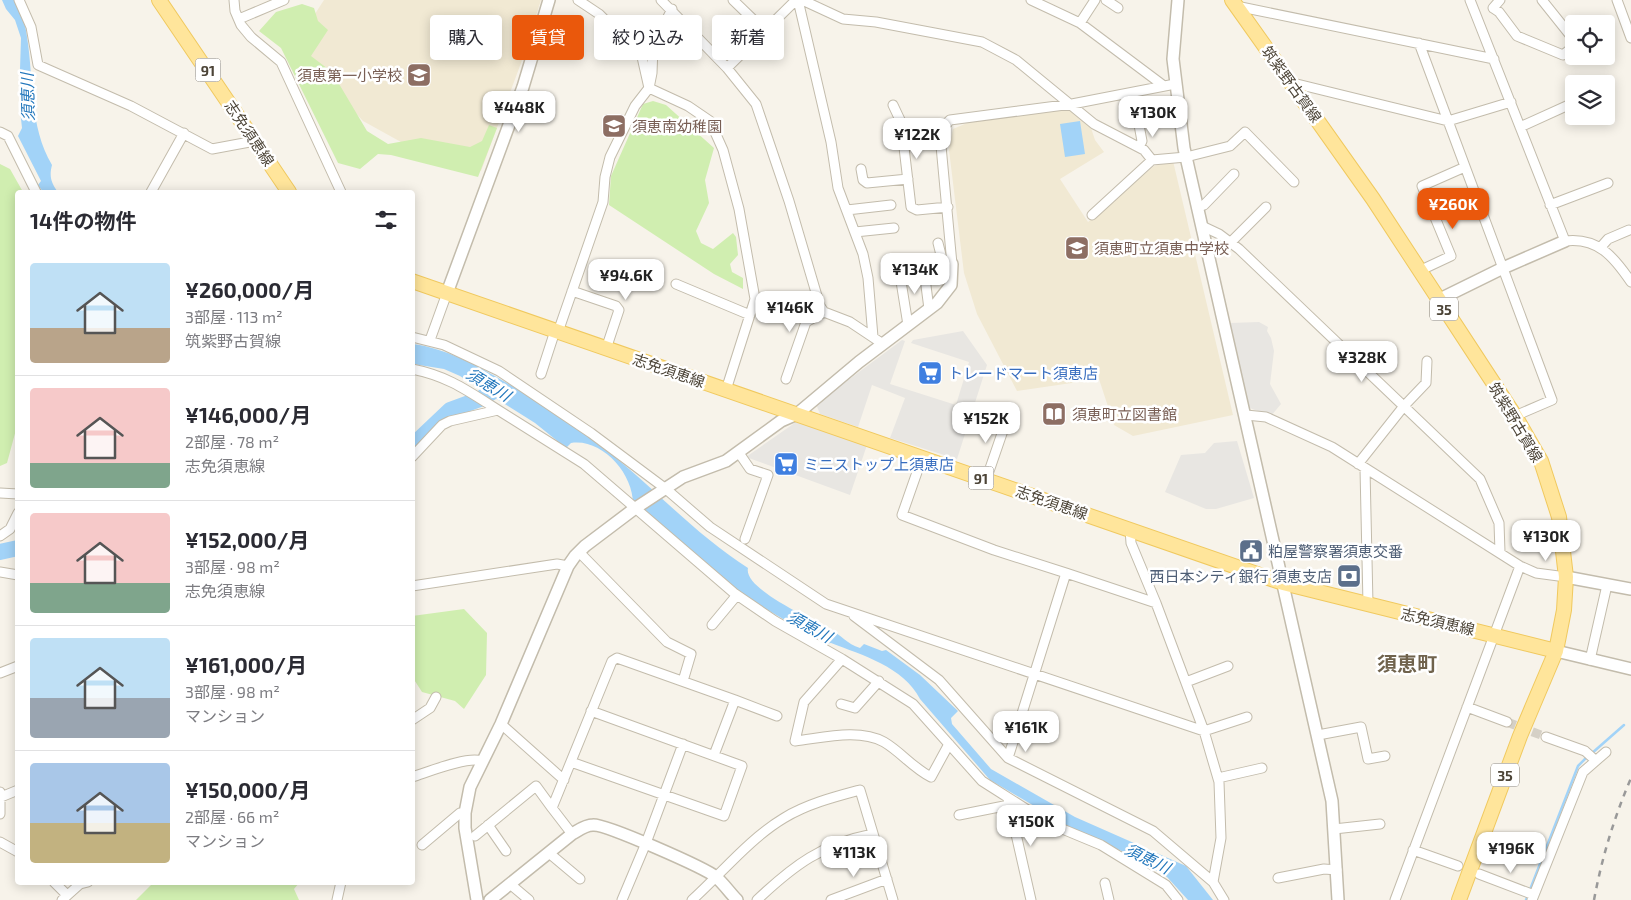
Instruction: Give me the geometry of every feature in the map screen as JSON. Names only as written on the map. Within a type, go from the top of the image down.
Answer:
[{"type":"main road","name":"志免須恵線","points":[[159,0],[289,190]]},
{"type":"main road","name":"筑紫野古賀線","points":[[1234,3],[1293,83],[1373,199],[1515,416],[1541,461],[1559,517],[1566,577],[1564,610],[1556,651],[1520,736],[1458,900]]},
{"type":"main road","name":"志免須恵線","points":[[415,282],[1283,583],[1494,634],[1556,651]]},
{"type":"street","points":[[19,0],[31,27],[38,65],[131,106],[212,149],[255,141]]},
{"type":"street","points":[[234,0],[239,19],[251,36],[281,62],[340,190]]},
{"type":"street","points":[[239,19],[284,0]]},
{"type":"street","points":[[430,340],[523,87],[549,0]]},
{"type":"street","points":[[578,0],[599,14],[642,57],[649,88]]},
{"type":"street","points":[[661,0],[672,9],[727,68],[756,104],[824,312]]},
{"type":"street","points":[[733,0],[748,15]]},
{"type":"street","points":[[783,15],[799,0]]},
{"type":"street","points":[[799,0],[843,19],[876,22],[982,42],[1016,60],[1072,104],[1094,124],[1138,147],[1152,160]]},
{"type":"street","points":[[799,0],[831,142],[838,188],[855,232],[868,278],[878,341]]},
{"type":"street","points":[[1032,0],[1080,23],[1169,85]]},
{"type":"street","points":[[1080,23],[1094,0]]},
{"type":"street","points":[[1106,0],[1118,8]]},
{"type":"street","points":[[1178,0],[1169,85],[1246,415],[1332,801],[1338,900]]},
{"type":"street","points":[[1470,0],[1565,241]]},
{"type":"street","points":[[1477,16],[1493,8],[1500,0]]},
{"type":"street","points":[[1542,0],[1565,29]]},
{"type":"street","points":[[1617,0],[1631,38]]},
{"type":"street","points":[[1234,3],[1494,59]]},
{"type":"street","points":[[1493,8],[1499,12],[1517,36],[1563,55],[1565,53]]},
{"type":"street","points":[[541,374],[603,202],[605,177],[610,157],[635,106],[649,88],[652,74],[652,47],[672,9]]},
{"type":"street","points":[[1419,43],[1552,400],[1515,416]]},
{"type":"street","points":[[727,68],[735,60]]},
{"type":"street","points":[[1293,83],[1448,121],[1511,102]]},
{"type":"street","points":[[476,900],[467,842],[465,813],[470,787],[481,761],[501,724],[568,566],[579,552],[637,507],[683,478],[726,460],[781,421],[797,414],[878,341],[908,325],[944,296],[951,282],[952,264],[941,134],[950,120],[1072,104],[1133,94],[1169,85]]},
{"type":"street","points":[[649,88],[688,106],[710,121],[724,150],[739,210],[754,299],[726,390]]},
{"type":"street","points":[[893,104],[901,122],[911,207],[917,210],[948,207]]},
{"type":"street","points":[[1520,127],[1565,106]]},
{"type":"street","points":[[1138,147],[1142,141],[1139,125]]},
{"type":"street","points":[[0,132],[8,136],[35,190]]},
{"type":"street","points":[[1092,215],[1152,160],[1186,158],[1230,146],[1245,132],[1294,182]]},
{"type":"street","points":[[152,190],[184,133]]},
{"type":"street","points":[[1419,272],[1451,256],[1422,186],[1465,167]]},
{"type":"street","points":[[861,169],[863,180],[867,183],[908,179]]},
{"type":"street","points":[[1198,207],[1204,205],[1234,174]]},
{"type":"street","points":[[1550,205],[1608,183]]},
{"type":"street","points":[[847,210],[891,205]]},
{"type":"street","points":[[1231,242],[1266,207]]},
{"type":"street","points":[[1202,226],[1231,242],[1480,478],[1499,523],[1500,552]]},
{"type":"street","points":[[855,232],[894,228]]},
{"type":"street","points":[[1600,248],[1608,239],[1629,230]]},
{"type":"street","points":[[1438,300],[1503,268],[1565,241],[1575,240],[1607,251],[1620,265],[1631,282]]},
{"type":"street","points":[[938,243],[946,279],[951,282]]},
{"type":"street","points":[[899,268],[908,325]]},
{"type":"street","points":[[925,278],[929,309]]},
{"type":"street","points":[[676,284],[750,315]]},
{"type":"street","points":[[572,292],[616,306],[619,310],[606,349]]},
{"type":"street","points":[[824,312],[850,322],[878,341]]},
{"type":"street","points":[[786,379],[806,322],[824,312]]},
{"type":"street","points":[[415,338],[430,340],[498,371],[591,433],[666,489],[710,528],[826,604],[1204,731],[1247,717]]},
{"type":"street","points":[[1368,604],[1361,466],[1404,406],[1426,383],[1428,361]]},
{"type":"street","points":[[415,370],[436,374],[472,392],[584,464],[637,507],[737,595],[775,621],[879,681],[913,704],[982,781],[1009,802],[1068,833],[1101,846],[1166,885],[1178,900]]},
{"type":"street","points":[[415,454],[442,425],[494,407]]},
{"type":"street","points":[[1246,415],[1266,417],[1332,447],[1520,566],[1536,573],[1631,589]]},
{"type":"street","points":[[986,480],[1008,416]]},
{"type":"street","points":[[739,452],[750,469],[768,475],[744,539]]},
{"type":"street","points":[[922,458],[902,515],[994,550],[1156,603]]},
{"type":"street","points":[[0,493],[15,494]]},
{"type":"street","points":[[0,536],[10,529],[15,519]]},
{"type":"street","points":[[1130,529],[1131,543],[1186,682],[1204,731],[1218,778],[1222,838],[1213,882]]},
{"type":"street","points":[[579,552],[666,642],[692,654],[683,681]]},
{"type":"street","points":[[415,586],[557,564],[568,566]]},
{"type":"street","points":[[1395,900],[1520,566]]},
{"type":"street","points":[[0,572],[15,574]]},
{"type":"street","points":[[1008,758],[1066,573]]},
{"type":"street","points":[[1590,660],[1607,585]]},
{"type":"street","points":[[712,625],[737,595]]},
{"type":"street","points":[[848,612],[939,680],[1008,758],[1153,831],[1213,882],[1224,900]]},
{"type":"street","points":[[1556,651],[1631,669]]},
{"type":"street","points":[[552,808],[612,661],[617,658],[777,716]]},
{"type":"street","points":[[842,659],[804,702],[795,741],[860,735],[883,742],[916,769],[931,776],[949,744]]},
{"type":"street","points":[[1186,682],[1228,666]]},
{"type":"street","points":[[0,673],[15,667]]},
{"type":"street","points":[[841,704],[855,708],[879,681]]},
{"type":"street","points":[[415,718],[430,708],[436,697]]},
{"type":"street","points":[[714,755],[734,700]]},
{"type":"street","points":[[1467,707],[1507,722]]},
{"type":"street","points":[[571,762],[724,816],[742,766],[591,711]]},
{"type":"street","points":[[501,724],[564,780]]},
{"type":"street","points":[[1318,735],[1361,728],[1368,759],[1385,756]]},
{"type":"street","points":[[1546,737],[1585,751],[1595,760]]},
{"type":"street","points":[[622,900],[646,844],[683,744]]},
{"type":"street","points":[[1479,874],[1533,898],[1583,772],[1606,752]]},
{"type":"street","points":[[415,776],[458,762],[475,759],[481,761]]},
{"type":"street","points":[[1218,778],[1262,768]]},
{"type":"street","points":[[475,836],[536,786],[572,834]]},
{"type":"street","points":[[692,900],[748,845],[782,819],[802,809],[860,790],[893,900]]},
{"type":"street","points":[[0,814],[1,794],[15,791]]},
{"type":"street","points":[[959,815],[1009,802]]},
{"type":"street","points":[[1009,802],[1031,900]]},
{"type":"street","points":[[422,846],[460,813],[465,813]]},
{"type":"street","points":[[1334,829],[1380,824]]},
{"type":"street","points":[[488,825],[506,850]]},
{"type":"street","points":[[490,900],[584,826],[602,826],[715,876],[737,900]]},
{"type":"street","points":[[757,900],[782,876],[823,848],[849,839],[873,834]]},
{"type":"street","points":[[0,842],[15,850]]},
{"type":"street","points":[[1413,850],[1458,866]]},
{"type":"street","points":[[549,853],[580,879]]},
{"type":"street","points":[[1278,878],[1324,869],[1337,870]]},
{"type":"street","points":[[831,900],[887,879]]},
{"type":"street","points":[[1105,883],[1109,900]]},
{"type":"street","points":[[510,884],[529,900]]},
{"type":"street","points":[[56,885],[64,897],[79,885]]},
{"type":"street","points":[[337,900],[340,885]]},
{"type":"shaded area","name":"須恵第一小学校","points":[[324,0],[541,0],[536,15],[512,15],[512,60],[522,60],[481,171],[471,169],[401,142],[363,121],[311,62],[311,20]]},
{"type":"shaded area","name":"須恵町立須恵中学校","points":[[1071,108],[1089,122],[1095,140],[1104,152],[1060,179],[1088,222],[1154,166],[1173,161],[1233,415],[1133,436],[1114,425],[1099,379],[1017,391],[977,314],[964,273],[949,150],[953,129],[974,120]]},
{"type":"shaded area","points":[[1259,322],[1268,327],[1267,331],[1271,338],[1274,351],[1270,384],[1281,404],[1271,416],[1247,407],[1230,323]]},
{"type":"shaded area","points":[[963,331],[987,365],[957,459],[890,438],[905,398],[872,385],[858,427],[820,414],[816,404],[902,340],[905,341],[890,384],[956,405],[969,362],[911,343],[913,340]]},
{"type":"shaded area","points":[[799,420],[867,445],[850,495],[746,457]]},
{"type":"shaded area","points":[[1237,441],[1254,498],[1216,509],[1206,509],[1165,492],[1181,455],[1205,453],[1214,443]]},
{"type":"green space","points":[[302,4],[314,8],[318,21],[328,30],[311,56],[332,72],[367,131],[388,144],[421,138],[470,147],[482,141],[489,125],[497,128],[478,177],[391,155],[378,154],[360,169],[338,163],[281,48],[259,31],[276,12]]},
{"type":"green space","points":[[653,101],[666,105],[714,148],[705,180],[709,203],[696,231],[701,243],[713,249],[733,233],[736,237],[738,255],[730,264],[732,272],[743,278],[743,289],[714,274],[609,205],[611,176],[643,104]]},
{"type":"green space","points":[[0,164],[10,169],[22,190],[15,190],[15,433],[7,463],[0,466]]},
{"type":"green space","points":[[464,609],[487,633],[486,675],[464,709],[455,701],[422,692],[415,681],[415,616]]},
{"type":"green space","points":[[151,885],[297,885],[294,889],[299,900],[136,900]]},
{"type":"water","name":"須恵川","points":[[2,0],[16,0],[24,23],[39,135],[52,165],[51,179],[57,190],[42,190],[38,185],[41,181],[18,136],[22,128],[19,101],[21,38],[15,20],[6,9]]},
{"type":"water","points":[[1080,121],[1085,154],[1065,157],[1060,124]]},
{"type":"water","name":"須恵川","points":[[415,344],[450,354],[473,364],[569,423],[614,456],[701,533],[748,568],[749,576],[756,585],[768,594],[830,629],[855,646],[860,648],[864,644],[882,651],[886,650],[920,675],[958,711],[951,718],[952,724],[991,769],[1075,817],[1186,866],[1213,900],[1188,900],[1167,877],[1130,855],[1070,827],[990,780],[904,678],[869,658],[831,643],[825,644],[756,603],[728,583],[633,505],[632,493],[622,470],[605,452],[583,443],[571,443],[566,448],[535,423],[460,376],[444,369],[415,364]]},
{"type":"waterway","name":"須恵川","points":[[415,443],[450,410],[480,399],[497,389]]},
{"type":"waterway","points":[[0,552],[15,549]]},
{"type":"waterway","points":[[1591,754],[1624,725]]},
{"type":"waterway","points":[[1526,900],[1578,766],[1587,757]]},
{"type":"tunnel","points":[[1507,722],[1546,737]]},
{"type":"railway","points":[[1594,900],[1609,838],[1631,778]]},
{"type":"place","name":"須恵第一小学校","points":[[419,75]]},
{"type":"place","name":"須恵南幼稚園","points":[[614,126]]},
{"type":"place","name":"須恵町立須恵中学校","points":[[1077,248]]},
{"type":"place","name":"トレードマート須恵店","points":[[930,373]]},
{"type":"place","name":"須恵町立図書館","points":[[1054,414]]},
{"type":"place","name":"ミニストップ上須恵店","points":[[786,464]]},
{"type":"place","name":"粕屋警察署須恵交番","points":[[1251,551]]},
{"type":"place","name":"西日本シティ銀行 須恵支店","points":[[1349,576]]},
{"type":"district","name":"須恵町","points":[[1407,663]]}]
